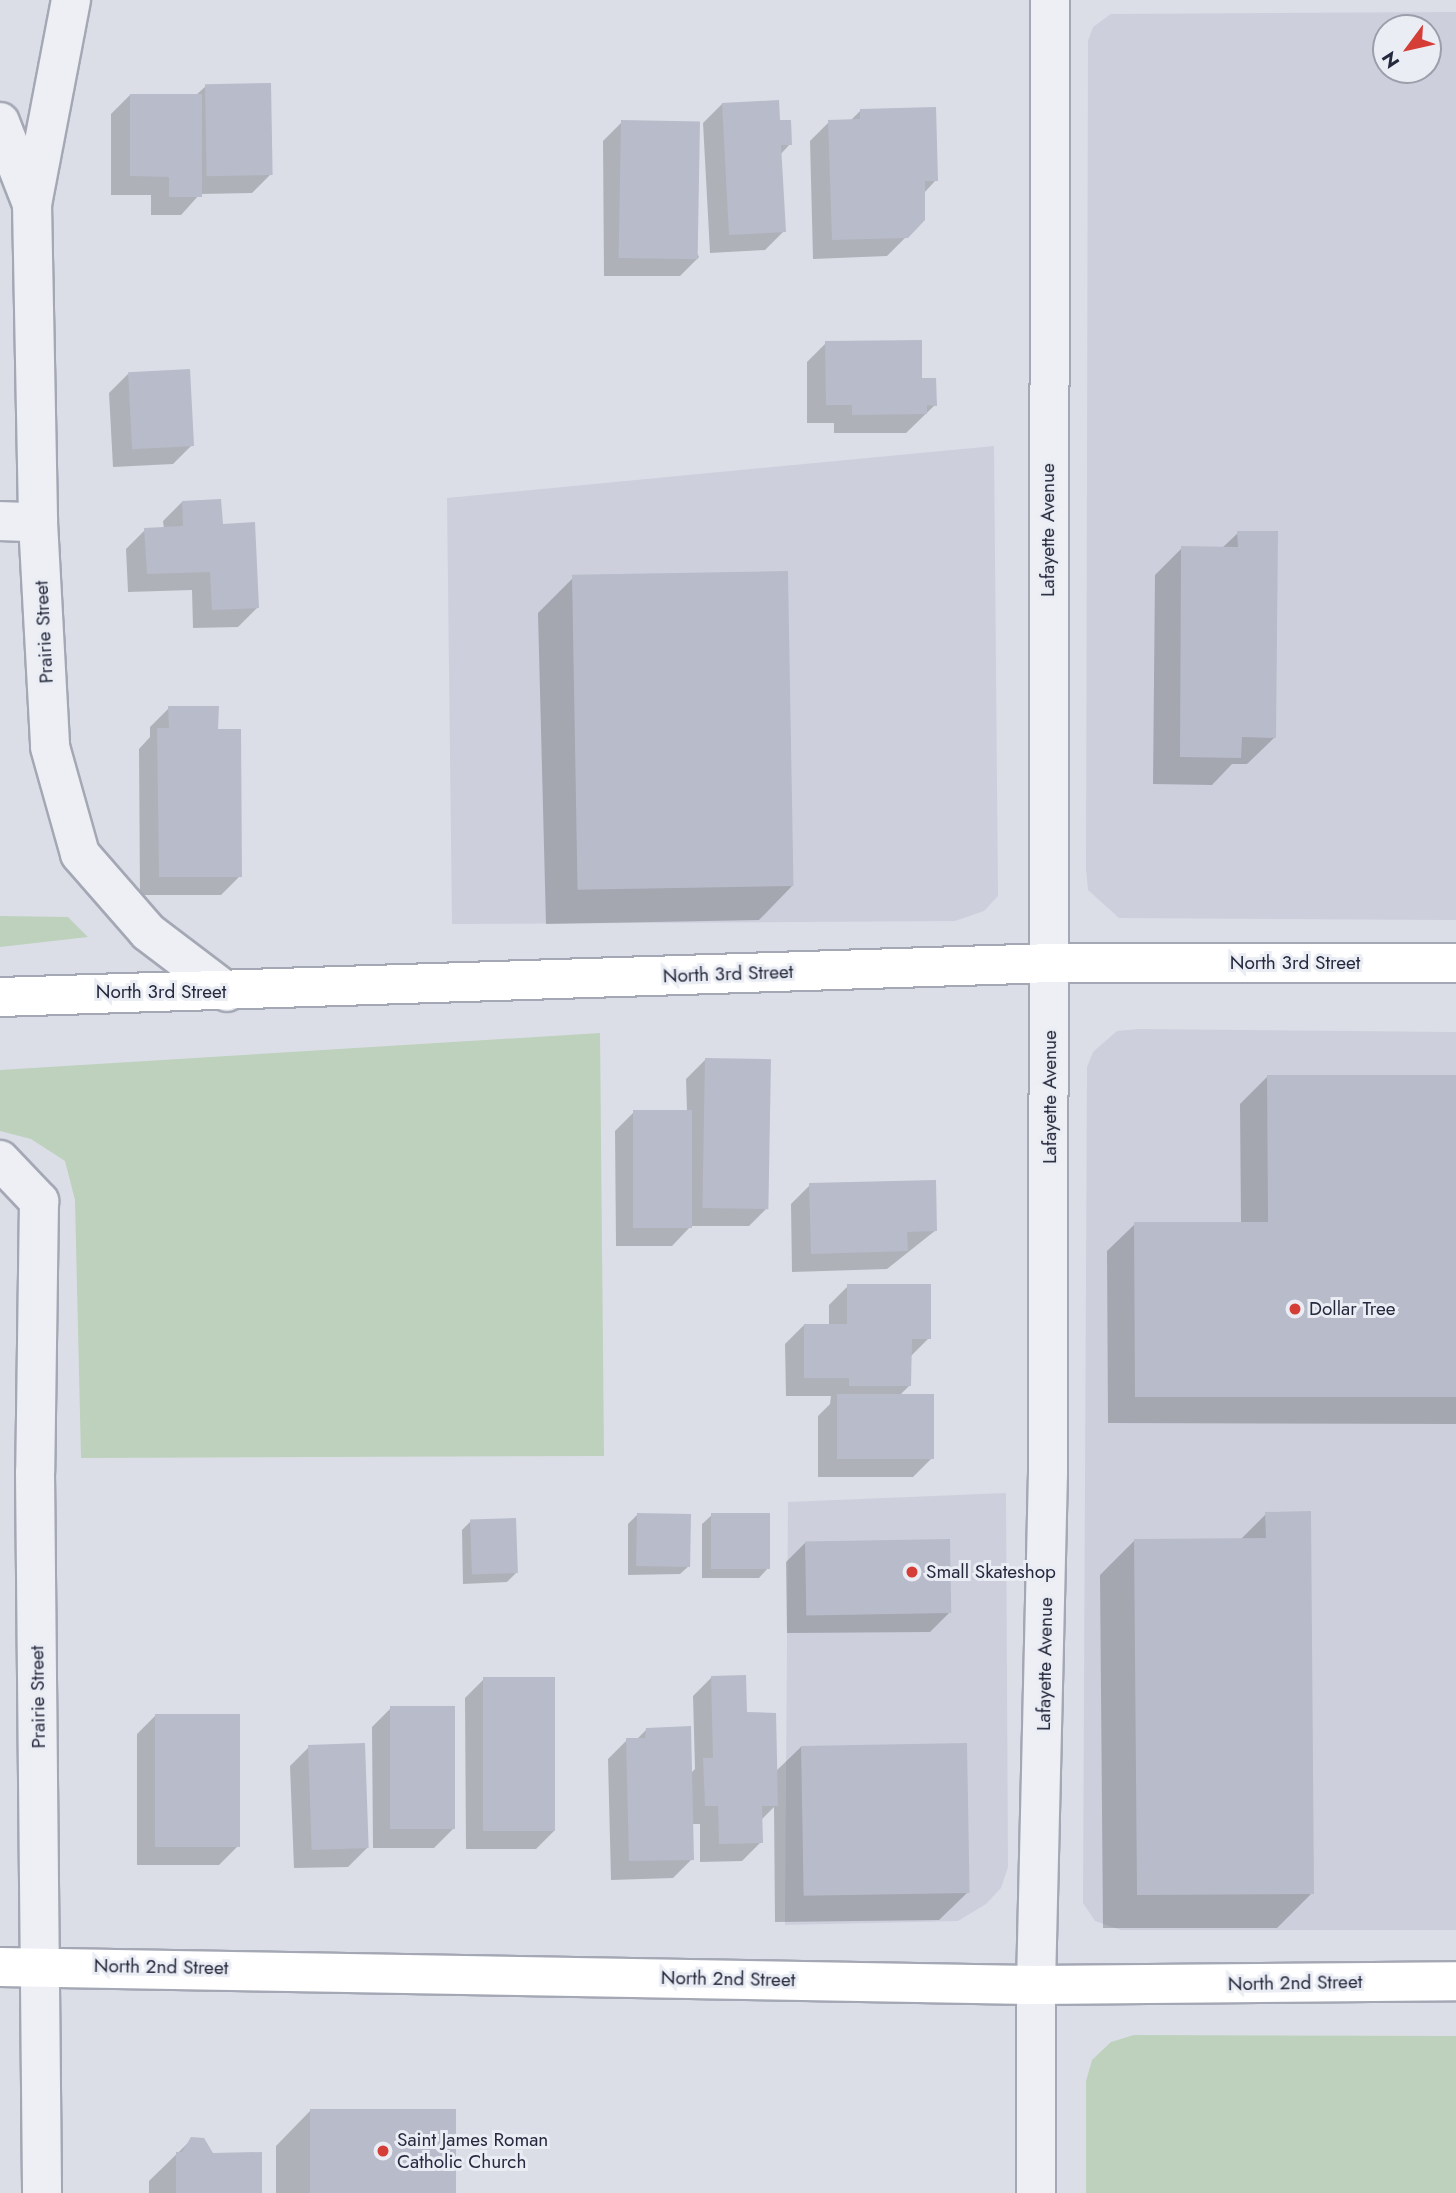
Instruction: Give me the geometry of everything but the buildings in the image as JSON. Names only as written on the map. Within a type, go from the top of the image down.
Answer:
[{"type":"main road","name":"North 3rd Street","points":[[0,997],[227,992],[1050,963],[1456,963]]},
{"type":"main road","name":"North 2nd Street","points":[[0,1967],[1036,1985],[1456,1981]]},
{"type":"street","name":"Prairie Street","points":[[71,0],[32,204],[38,522],[50,747],[80,854],[148,932],[227,992]]},
{"type":"street","name":"Lafayette Avenue","points":[[1036,2193],[1036,1985],[1048,1473],[1049,0]]},
{"type":"street","name":"Prairie Street","points":[[0,122],[32,204]]},
{"type":"street","points":[[0,521],[38,522]]},
{"type":"street","name":"Prairie Street","points":[[0,1160],[39,1201],[35,1472],[41,2193]]},
{"type":"shaded area","points":[[1456,12],[1456,920],[1119,918],[1088,890],[1088,41],[1093,27],[1111,14]]},
{"type":"shaded area","points":[[994,446],[998,896],[984,911],[955,921],[452,924],[447,498]]},
{"type":"shaded area","points":[[1117,1031],[1456,1032],[1456,1930],[1121,1930],[1095,1921],[1083,1903],[1087,1067],[1093,1052]]},
{"type":"shaded area","points":[[1006,1493],[1008,1867],[1001,1888],[986,1904],[958,1921],[785,1925],[788,1502]]},
{"type":"green space","points":[[0,916],[68,917],[88,937],[0,947]]},
{"type":"green space","points":[[600,1033],[604,1456],[81,1458],[75,1200],[65,1161],[31,1139],[0,1131],[0,1070]]},
{"type":"green space","points":[[1134,2035],[1456,2036],[1456,2193],[1086,2193],[1086,2081],[1092,2060],[1111,2042]]},
{"type":"place","name":"Dollar Tree","points":[[1295,1309]]},
{"type":"place","name":"Small Skateshop","points":[[912,1572]]},
{"type":"place","name":"Saint James Roman Catholic Church","points":[[383,2151]]}]
